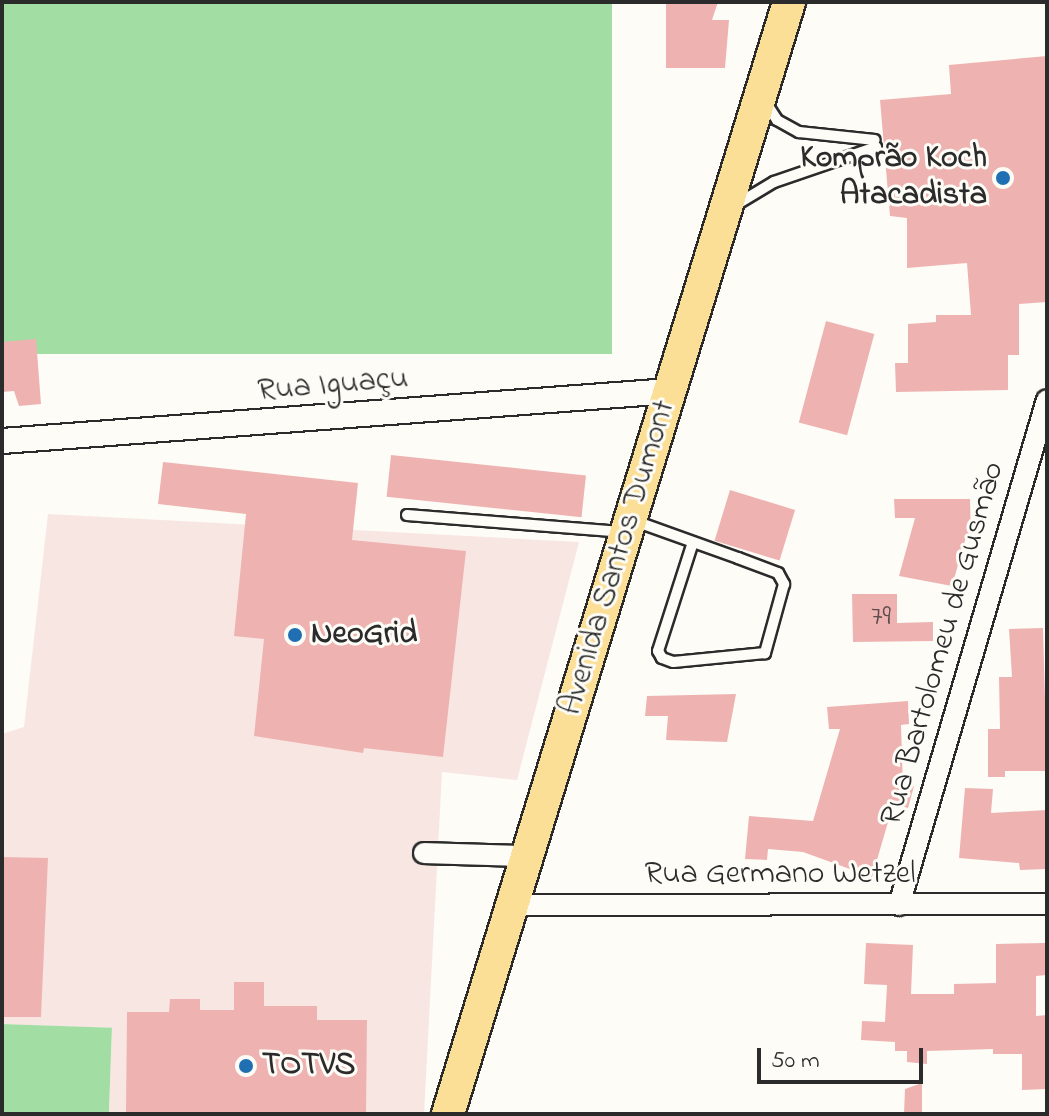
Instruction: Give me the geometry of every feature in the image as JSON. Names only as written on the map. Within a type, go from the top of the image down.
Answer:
[{"type":"main road","name":"Avenida Santos Dumont","points":[[448,1114],[789,2]]},
{"type":"street","name":"Rua Iguaçu","points":[[2,441],[670,391]]},
{"type":"street","name":"Rua Bartolomeu de Gusmão","points":[[899,905],[1047,400]]},
{"type":"street","points":[[424,853],[528,856]]},
{"type":"street","name":"Rua Germano Wetzel","points":[[512,905],[1047,904]]},
{"type":"lane","points":[[725,211],[774,182],[875,144],[799,132],[777,120],[761,94]]},
{"type":"lane","points":[[407,515],[628,526],[693,542],[778,573],[784,584],[765,653],[673,662],[662,658],[658,651],[693,542]]},
{"type":"shaded area","points":[[48,514],[579,542],[517,780],[442,772],[424,1114],[109,1114],[112,1028],[2,1024],[2,734],[24,727]]},
{"type":"green space","points":[[2,2],[612,2],[612,354],[2,354]]},
{"type":"green space","points":[[2,1024],[112,1028],[109,1114],[2,1114]]},
{"type":"building","points":[[666,2],[718,2],[712,20],[729,20],[725,68],[666,68]]},
{"type":"building","points":[[1047,56],[1047,302],[1019,304],[1019,355],[1008,355],[1008,390],[896,392],[895,363],[908,363],[908,324],[936,322],[936,315],[971,315],[967,263],[907,268],[907,218],[890,216],[880,100],[951,94],[949,65]]},
{"type":"building","points":[[826,321],[874,334],[847,435],[799,422]]},
{"type":"building","points":[[36,339],[41,404],[19,406],[14,391],[2,392],[2,342]]},
{"type":"building","points":[[391,455],[586,475],[582,517],[387,497]]},
{"type":"building","points":[[163,462],[358,483],[352,540],[466,551],[443,757],[364,748],[363,753],[254,736],[264,639],[234,636],[246,514],[158,504]]},
{"type":"building","points":[[730,490],[795,510],[780,561],[715,541]]},
{"type":"building","points":[[894,499],[970,499],[971,537],[966,537],[952,586],[899,576],[915,518],[895,518]]},
{"type":"building","points":[[852,594],[897,594],[897,623],[933,622],[933,641],[853,642]]},
{"type":"building","points":[[1043,628],[1047,771],[1005,771],[1005,777],[988,777],[988,729],[1000,729],[999,677],[1012,677],[1009,629]]},
{"type":"building","points":[[736,694],[727,742],[666,740],[668,716],[645,716],[647,696]]},
{"type":"building","points":[[908,701],[909,724],[901,725],[903,786],[914,786],[908,808],[893,805],[872,877],[803,852],[768,849],[767,860],[745,859],[749,816],[813,821],[840,729],[829,729],[827,707]]},
{"type":"building","points":[[965,788],[993,789],[991,813],[1047,810],[1047,869],[1020,870],[1019,863],[959,858]]},
{"type":"building","points":[[2,857],[48,858],[41,1017],[2,1017]]},
{"type":"building","points":[[866,943],[913,945],[911,994],[954,994],[954,984],[996,983],[996,944],[1045,943],[1046,975],[1036,976],[1036,1016],[1047,1015],[1047,1089],[1022,1090],[1022,1054],[993,1054],[993,1049],[927,1051],[927,1064],[907,1062],[907,1051],[895,1051],[895,1042],[861,1040],[862,1021],[885,1022],[887,985],[864,984]]},
{"type":"building","name":"TOTVS","points":[[234,982],[264,982],[264,1006],[317,1006],[317,1020],[367,1020],[366,1114],[126,1113],[127,1012],[169,1012],[170,999],[200,999],[200,1010],[234,1010]]},
{"type":"building","points":[[922,1083],[922,1114],[904,1114],[905,1089]]},
{"type":"place","name":"Komprão Koch Atacadista","points":[[1003,178]]},
{"type":"place","name":"NeoGrid","points":[[295,635]]},
{"type":"place","name":"TOTVS","points":[[246,1066]]}]
